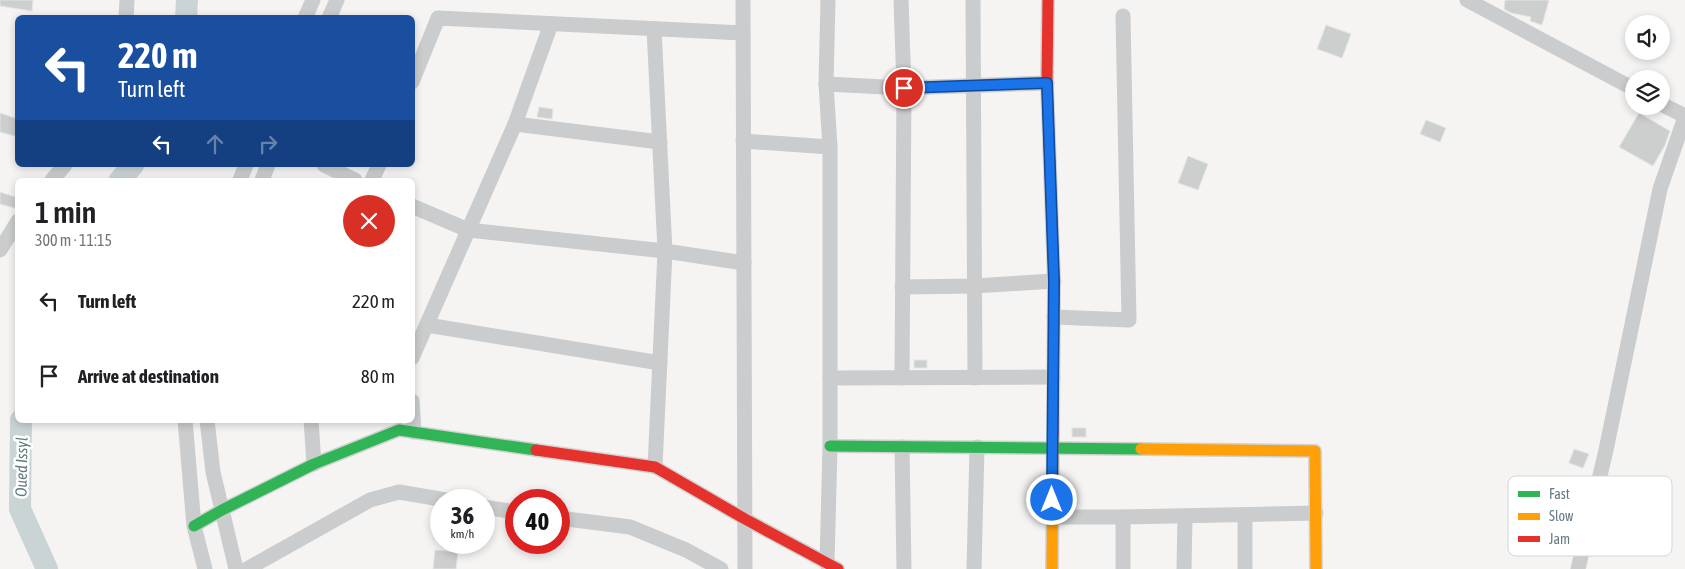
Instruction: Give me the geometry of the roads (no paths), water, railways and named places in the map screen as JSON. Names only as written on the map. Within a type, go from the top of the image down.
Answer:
[{"type":"street","points":[[126,15],[127,0]]},
{"type":"street","points":[[306,15],[313,0]]},
{"type":"street","points":[[330,15],[337,0]]},
{"type":"street","points":[[743,0],[746,569]]},
{"type":"street","points":[[194,526],[314,464],[399,430],[655,467],[832,566],[830,147],[826,84],[828,0]]},
{"type":"street","points":[[901,0],[904,88],[902,378]]},
{"type":"street","points":[[973,0],[975,378]]},
{"type":"street","points":[[1048,0],[1047,83],[1054,281],[1052,569]]},
{"type":"street","points":[[1467,0],[1625,84]]},
{"type":"street","points":[[1054,317],[1129,320],[1124,16]]},
{"type":"street","points":[[415,75],[438,18],[743,34]]},
{"type":"street","points":[[415,351],[515,124],[551,24]]},
{"type":"street","points":[[654,29],[665,252],[655,467]]},
{"type":"street","points":[[826,84],[904,88],[973,84],[1047,83]]},
{"type":"street","points":[[1600,476],[1660,189],[1685,116],[1670,108]]},
{"type":"street","points":[[515,124],[660,142]]},
{"type":"street","points":[[743,141],[830,147]]},
{"type":"street","points":[[54,178],[63,167]]},
{"type":"street","points":[[328,167],[351,178]]},
{"type":"street","points":[[415,207],[468,230],[665,252],[744,263]]},
{"type":"street","points":[[0,250],[15,227]]},
{"type":"street","points":[[902,287],[974,286],[1054,281]]},
{"type":"street","points":[[427,325],[660,363]]},
{"type":"street","points":[[830,378],[1053,377]]},
{"type":"street","points":[[185,423],[194,526],[205,569]]},
{"type":"street","points":[[207,423],[213,472],[236,569]]},
{"type":"street","points":[[311,423],[314,464]]},
{"type":"street","points":[[413,423],[414,432]]},
{"type":"street","points":[[830,446],[1315,451],[1316,569]]},
{"type":"street","points":[[902,447],[904,569]]},
{"type":"street","points":[[974,569],[977,447]]},
{"type":"street","points":[[247,569],[370,500],[399,492],[430,497]]},
{"type":"street","points":[[1052,517],[1316,513]]},
{"type":"street","points":[[1245,515],[1245,569]]},
{"type":"street","points":[[1184,569],[1185,516]]},
{"type":"street","points":[[1123,517],[1123,569]]},
{"type":"street","points":[[570,519],[630,527],[686,550],[721,569]]},
{"type":"street","points":[[1578,569],[1581,556]]},
{"type":"waterway","name":"Oued Issyl","points":[[186,15],[187,0]]},
{"type":"waterway","name":"Oued Issyl","points":[[122,178],[131,167]]},
{"type":"waterway","name":"Oued Issyl","points":[[21,423],[20,509],[47,569]]}]
